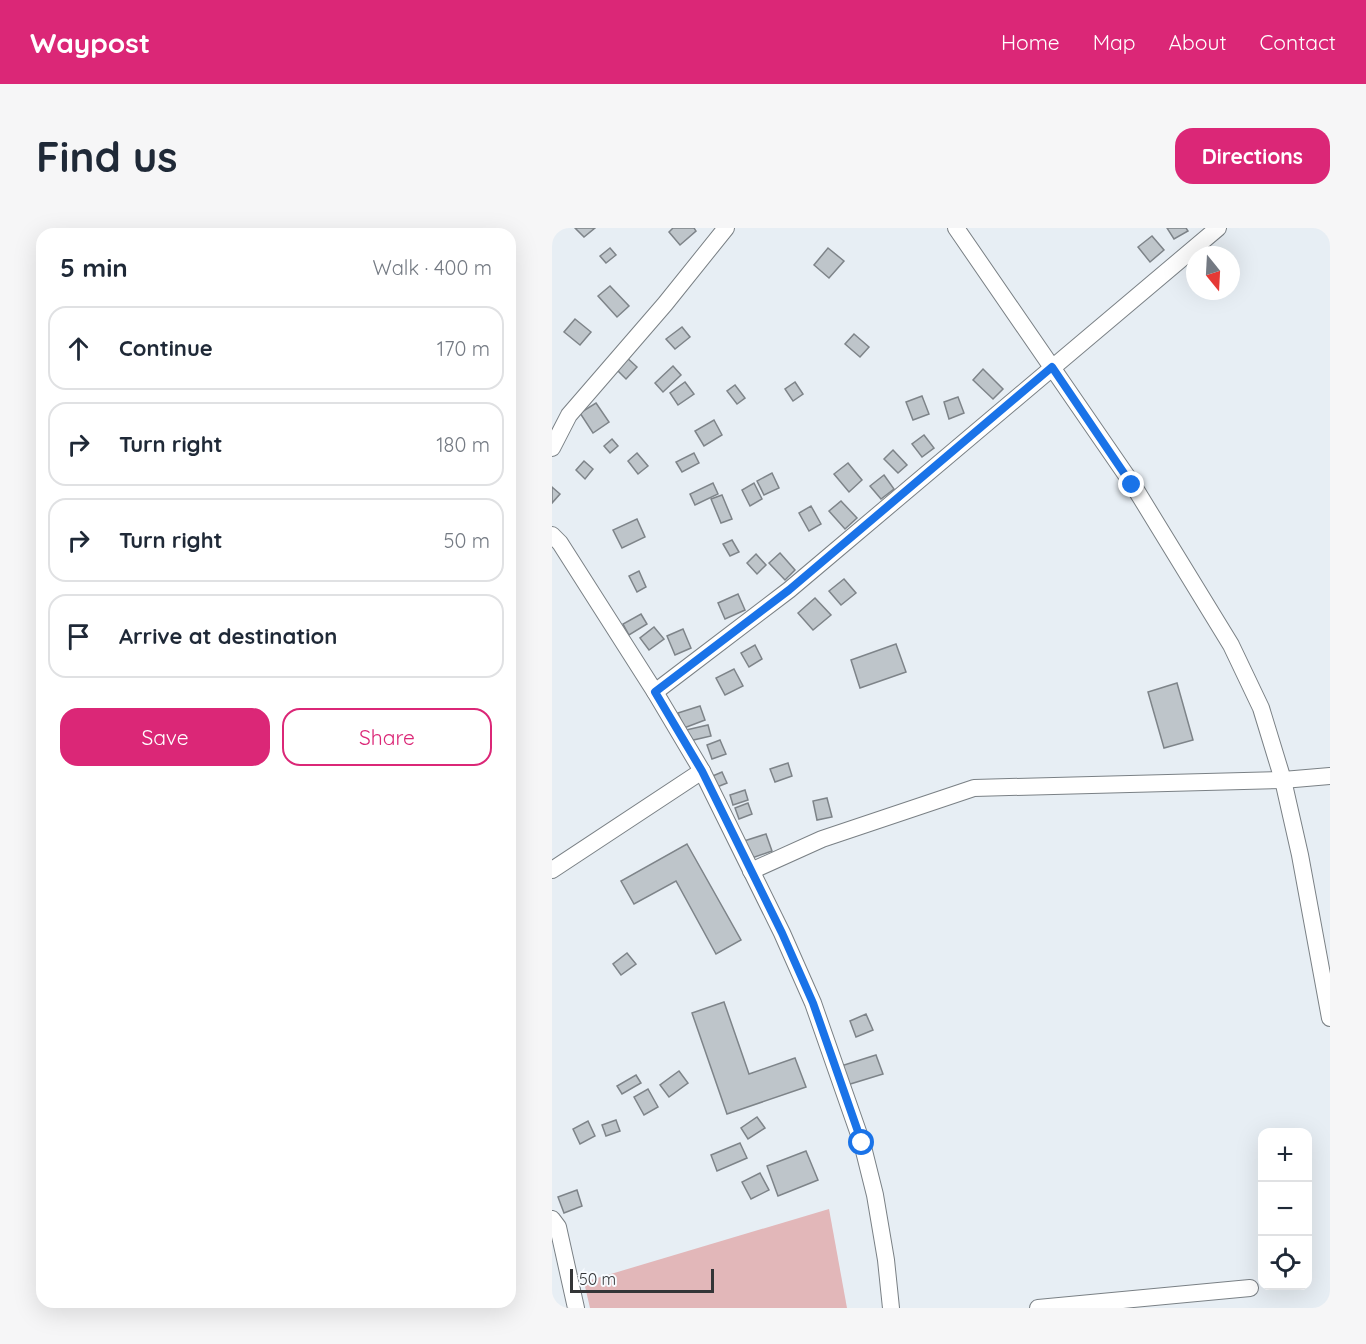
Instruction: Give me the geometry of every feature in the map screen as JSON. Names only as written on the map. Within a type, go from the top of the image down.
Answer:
[{"type":"street","points":[[552,448],[569,415],[726,228]]},
{"type":"street","points":[[956,228],[1132,485],[1231,645],[1261,708],[1283,780],[1300,855],[1330,1018]]},
{"type":"street","points":[[655,692],[789,590],[1218,228]]},
{"type":"street","points":[[552,535],[560,543],[655,692],[702,771],[782,933],[813,1003],[862,1143],[875,1195],[891,1308]]},
{"type":"street","points":[[552,870],[702,771]]},
{"type":"street","points":[[751,871],[822,839],[974,788],[1283,780],[1330,776]]},
{"type":"street","points":[[552,1219],[558,1227],[576,1308]]},
{"type":"street","points":[[1038,1308],[1250,1288]]},
{"type":"shaded area","points":[[829,1209],[847,1308],[590,1308],[584,1282]]},
{"type":"building","points":[[575,228],[595,228],[584,237]]},
{"type":"building","points":[[673,228],[694,228],[696,231],[680,245],[669,232]]},
{"type":"building","points":[[1167,228],[1186,228],[1188,231],[1174,239]]},
{"type":"building","points":[[1152,236],[1164,250],[1150,262],[1138,247]]},
{"type":"building","points":[[610,248],[616,255],[606,263],[600,256]]},
{"type":"building","points":[[828,248],[844,261],[829,278],[814,265]]},
{"type":"building","points":[[610,286],[629,306],[617,317],[598,296]]},
{"type":"building","points":[[575,319],[591,332],[580,345],[564,332]]},
{"type":"building","points":[[682,327],[690,337],[675,349],[666,339]]},
{"type":"building","points":[[854,334],[869,347],[860,357],[845,344]]},
{"type":"building","points":[[625,356],[637,367],[626,379],[614,367]]},
{"type":"building","points":[[673,366],[681,375],[663,392],[655,383]]},
{"type":"building","points":[[983,369],[1003,389],[993,399],[973,380]]},
{"type":"building","points":[[685,382],[694,394],[678,405],[670,393]]},
{"type":"building","points":[[795,382],[803,394],[793,401],[785,389]]},
{"type":"building","points":[[735,385],[745,398],[737,404],[727,391]]},
{"type":"building","points":[[922,396],[929,414],[913,420],[906,402]]},
{"type":"building","points":[[958,397],[964,413],[949,419],[944,402]]},
{"type":"building","points":[[596,403],[609,422],[593,433],[580,413]]},
{"type":"building","points":[[714,420],[722,435],[704,446],[695,431]]},
{"type":"building","points":[[924,435],[934,448],[922,457],[912,444]]},
{"type":"building","points":[[612,439],[618,446],[610,453],[604,446]]},
{"type":"building","points":[[893,450],[907,465],[898,473],[884,459]]},
{"type":"building","points":[[637,453],[648,466],[638,474],[628,461]]},
{"type":"building","points":[[694,453],[699,463],[682,472],[676,462]]},
{"type":"building","points":[[584,461],[593,469],[585,479],[576,470]]},
{"type":"building","points":[[848,463],[862,480],[849,492],[834,474]]},
{"type":"building","points":[[772,473],[779,488],[764,495],[757,481]]},
{"type":"building","points":[[884,475],[894,489],[881,499],[870,486]]},
{"type":"building","points":[[713,483],[718,494],[695,505],[690,494]]},
{"type":"building","points":[[754,483],[762,499],[750,506],[742,490]]},
{"type":"building","points":[[552,487],[560,494],[552,503]]},
{"type":"building","points":[[722,495],[732,519],[721,523],[711,499]]},
{"type":"building","points":[[841,501],[857,518],[845,529],[829,511]]},
{"type":"building","points":[[811,506],[821,524],[809,531],[799,513]]},
{"type":"building","points":[[637,519],[645,537],[622,548],[613,530]]},
{"type":"building","points":[[732,540],[739,552],[730,556],[723,544]]},
{"type":"building","points":[[780,553],[795,570],[785,580],[769,563]]},
{"type":"building","points":[[756,554],[766,565],[757,574],[747,563]]},
{"type":"building","points":[[639,571],[646,587],[637,592],[629,576]]},
{"type":"building","points":[[844,579],[856,593],[841,605],[829,591]]},
{"type":"building","points":[[738,594],[745,610],[725,619],[718,603]]},
{"type":"building","points":[[815,598],[831,615],[813,630],[798,613]]},
{"type":"building","points":[[641,614],[647,624],[629,635],[623,624]]},
{"type":"building","points":[[654,627],[664,639],[649,650],[640,638]]},
{"type":"building","points":[[683,629],[691,648],[675,655],[667,636]]},
{"type":"building","points":[[896,644],[906,672],[860,688],[851,660]]},
{"type":"building","points":[[755,645],[762,659],[749,667],[741,653]]},
{"type":"building","points":[[734,669],[743,686],[725,695],[716,678]]},
{"type":"building","points":[[1177,683],[1193,740],[1164,748],[1148,692]]},
{"type":"building","points":[[700,706],[705,720],[684,728],[678,713]]},
{"type":"building","points":[[708,725],[711,736],[689,741],[686,730]]},
{"type":"building","points":[[720,740],[726,754],[712,759],[707,745]]},
{"type":"building","points":[[788,763],[792,776],[775,782],[770,769]]},
{"type":"building","points":[[722,772],[727,783],[712,789],[708,778]]},
{"type":"building","points":[[745,790],[748,800],[733,805],[730,795]]},
{"type":"building","points":[[827,798],[832,817],[817,820],[813,801]]},
{"type":"building","points":[[748,803],[752,814],[739,819],[735,808]]},
{"type":"building","points":[[766,834],[772,851],[749,859],[744,841]]},
{"type":"building","points":[[687,844],[741,940],[716,954],[676,881],[634,904],[621,881]]},
{"type":"building","points":[[627,953],[636,964],[621,975],[613,964]]},
{"type":"building","points":[[724,1002],[749,1074],[795,1058],[806,1087],[727,1114],[692,1013]]},
{"type":"building","points":[[866,1014],[873,1030],[856,1037],[850,1021]]},
{"type":"building","points":[[876,1055],[883,1074],[847,1085],[841,1066]]},
{"type":"building","points":[[679,1071],[688,1083],[669,1097],[660,1085]]},
{"type":"building","points":[[636,1075],[641,1083],[622,1094],[617,1086]]},
{"type":"building","points":[[648,1089],[658,1107],[644,1115],[634,1097]]},
{"type":"building","points":[[757,1117],[765,1128],[748,1139],[741,1128]]},
{"type":"building","points":[[616,1120],[620,1131],[606,1136],[602,1125]]},
{"type":"building","points":[[588,1121],[595,1136],[580,1144],[573,1129]]},
{"type":"building","points":[[740,1143],[747,1158],[717,1171],[711,1155]]},
{"type":"building","points":[[806,1151],[818,1180],[778,1196],[767,1166]]},
{"type":"building","points":[[760,1173],[769,1190],[751,1199],[742,1182]]},
{"type":"building","points":[[577,1190],[582,1206],[564,1213],[558,1197]]},
{"type":"route","points":[[862,1143],[813,1003],[782,933],[702,771],[655,692],[789,590],[1052,367],[1132,485]]}]
